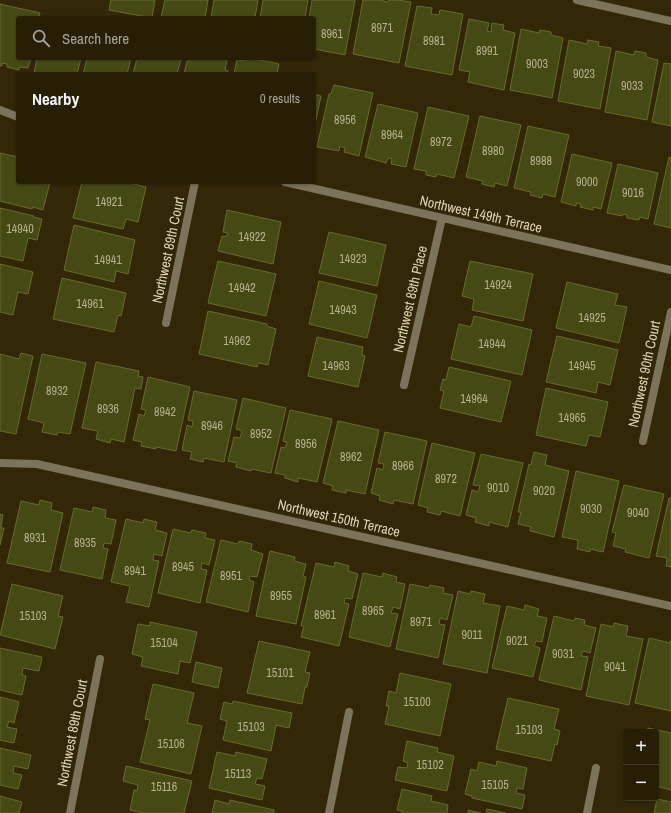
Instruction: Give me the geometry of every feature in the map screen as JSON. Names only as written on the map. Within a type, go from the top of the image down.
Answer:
[{"type":"street","points":[[577,0],[671,21]]},
{"type":"street","points":[[0,110],[16,116]]},
{"type":"street","name":"Northwest 89th Court","points":[[166,323],[196,184]]},
{"type":"street","name":"Northwest 149th Terrace","points":[[294,184],[671,270]]},
{"type":"street","name":"Northwest 89th Place","points":[[404,385],[442,218]]},
{"type":"street","name":"Northwest 90th Court","points":[[643,441],[671,312]]},
{"type":"street","name":"Northwest 150th Terrace","points":[[0,463],[37,464],[671,606]]},
{"type":"street","name":"Northwest 89th Court","points":[[70,813],[100,659]]},
{"type":"street","points":[[329,813],[349,712]]},
{"type":"street","points":[[587,813],[596,768]]},
{"type":"building","points":[[111,0],[155,0],[152,16],[141,16],[109,10]]},
{"type":"building","points":[[165,0],[208,0],[205,16],[161,16]]},
{"type":"building","points":[[214,0],[258,0],[255,16],[211,16]]},
{"type":"building","points":[[263,0],[308,0],[305,16],[260,16]]},
{"type":"building","points":[[312,0],[355,0],[345,55],[316,49],[316,16],[309,16]]},
{"type":"building","points":[[363,0],[383,0],[388,2],[389,0],[397,0],[411,2],[399,63],[353,54]]},
{"type":"building","points":[[0,4],[40,13],[39,16],[16,16],[16,60],[30,60],[28,68],[19,67],[19,70],[7,67],[7,64],[2,63],[2,66],[0,66]]},
{"type":"building","points":[[417,6],[432,8],[431,14],[439,15],[440,10],[463,14],[452,75],[405,66]]},
{"type":"building","points":[[469,19],[489,23],[487,31],[491,32],[492,23],[504,25],[503,30],[515,33],[504,90],[468,82],[470,72],[459,70]]},
{"type":"building","points":[[521,29],[539,33],[540,30],[551,32],[551,35],[563,38],[552,98],[510,90]]},
{"type":"building","points":[[569,40],[587,44],[588,40],[599,42],[598,46],[611,48],[600,109],[558,101]]},
{"type":"building","points":[[616,51],[634,55],[635,51],[646,53],[646,57],[658,60],[647,120],[605,112]]},
{"type":"building","points":[[37,60],[80,60],[78,72],[34,72]]},
{"type":"building","points":[[86,60],[130,60],[128,72],[84,72]]},
{"type":"building","points":[[136,60],[181,60],[178,72],[134,72]]},
{"type":"building","points":[[227,60],[225,70],[228,71],[184,72],[187,61]]},
{"type":"building","points":[[237,60],[260,60],[279,64],[277,72],[234,72]]},
{"type":"building","points":[[664,63],[671,64],[671,126],[652,122]]},
{"type":"building","points":[[334,85],[373,93],[359,156],[344,152],[345,148],[340,146],[339,151],[317,147],[329,94],[331,94]]},
{"type":"building","points":[[316,95],[321,96],[316,120]]},
{"type":"building","points":[[378,104],[418,113],[406,167],[391,164],[392,159],[388,158],[386,163],[365,157]]},
{"type":"building","points":[[428,107],[469,116],[454,178],[437,174],[436,177],[426,175],[426,171],[414,169]]},
{"type":"building","points":[[480,116],[521,125],[507,186],[495,183],[494,187],[482,184],[483,181],[466,177]]},
{"type":"building","points":[[528,126],[569,135],[555,197],[543,194],[542,198],[530,195],[531,192],[514,188]]},
{"type":"building","points":[[0,153],[16,157],[16,184],[50,184],[43,210],[33,207],[32,209],[0,201]]},
{"type":"building","points":[[572,154],[612,163],[601,209],[593,207],[593,210],[580,207],[581,204],[576,203],[576,206],[561,202]]},
{"type":"building","points":[[669,157],[671,158],[671,228],[654,224]]},
{"type":"building","points":[[618,164],[658,173],[648,219],[640,217],[639,220],[627,218],[627,215],[623,214],[622,216],[607,213]]},
{"type":"building","points":[[82,184],[133,184],[146,187],[138,222],[126,219],[123,229],[73,218]]},
{"type":"building","points":[[0,208],[42,219],[37,240],[28,238],[23,261],[0,256]]},
{"type":"building","points":[[227,210],[281,222],[273,264],[218,251],[222,236],[226,237],[228,233],[223,232]]},
{"type":"building","points":[[74,225],[135,240],[128,274],[116,271],[114,282],[64,270]]},
{"type":"building","points":[[329,232],[386,245],[377,286],[319,273]]},
{"type":"building","points":[[218,261],[276,274],[266,316],[208,303]]},
{"type":"building","points":[[470,261],[533,274],[523,321],[472,310],[474,299],[462,296]]},
{"type":"building","points":[[0,264],[33,272],[28,294],[18,292],[13,315],[0,312]]},
{"type":"building","points":[[62,278],[126,293],[121,316],[118,315],[114,332],[53,319]]},
{"type":"building","points":[[319,281],[377,295],[367,338],[309,324]]},
{"type":"building","points":[[567,282],[618,294],[615,305],[627,307],[619,343],[556,328]]},
{"type":"building","points":[[208,311],[267,324],[267,326],[276,329],[268,365],[258,363],[257,367],[199,354]]},
{"type":"building","points":[[474,316],[532,330],[522,375],[451,359],[459,324],[471,327]]},
{"type":"building","points":[[557,336],[618,350],[610,385],[598,382],[596,393],[546,382]]},
{"type":"building","points":[[317,337],[363,347],[362,355],[365,356],[358,387],[308,376]]},
{"type":"building","points":[[21,353],[33,356],[16,434],[0,431],[0,354],[19,359]]},
{"type":"building","points":[[42,354],[86,363],[70,434],[58,432],[57,435],[42,432],[44,423],[28,419]]},
{"type":"building","points":[[96,362],[139,371],[138,376],[143,377],[141,389],[135,388],[124,442],[111,439],[110,443],[96,439],[98,431],[82,428]]},
{"type":"building","points":[[449,367],[511,381],[501,422],[440,408],[444,391],[440,390],[443,379],[446,380]]},
{"type":"building","points":[[148,377],[190,387],[176,451],[141,446],[142,442],[133,440],[139,414],[144,416],[146,410],[141,409]]},
{"type":"building","points":[[546,388],[608,402],[600,437],[589,435],[586,446],[536,435]]},
{"type":"building","points":[[194,391],[237,400],[224,462],[204,458],[203,462],[190,459],[192,452],[182,450],[187,425],[192,427],[193,421],[188,420]]},
{"type":"building","points":[[243,398],[286,408],[271,473],[251,469],[251,471],[236,467],[237,463],[228,461],[234,437],[240,438],[242,431],[236,429]]},
{"type":"building","points":[[290,410],[332,419],[317,482],[298,478],[298,482],[285,478],[285,475],[275,473],[281,447],[285,448],[287,442],[283,441]]},
{"type":"building","points":[[338,421],[379,430],[365,494],[346,490],[346,493],[332,490],[333,486],[323,483]]},
{"type":"building","points":[[385,432],[427,441],[413,504],[394,500],[393,504],[379,500],[380,496],[371,493],[377,468],[383,470],[384,464],[378,463]]},
{"type":"building","points":[[432,443],[475,453],[460,516],[441,511],[440,515],[427,512],[428,508],[418,505]]},
{"type":"building","points":[[534,452],[547,455],[545,465],[569,471],[554,537],[530,531],[531,527],[518,524],[521,512],[518,512],[529,464],[531,465]]},
{"type":"building","points":[[481,454],[523,463],[508,527],[489,522],[489,526],[475,522],[476,518],[466,515],[472,490],[478,492],[480,486],[473,485]]},
{"type":"building","points":[[576,471],[619,481],[603,552],[590,549],[590,552],[577,549],[578,540],[562,537]]},
{"type":"building","points":[[624,485],[664,494],[649,558],[625,552],[626,549],[613,546],[616,533],[612,532]]},
{"type":"building","points":[[669,498],[671,498],[671,567],[666,566],[667,558],[656,556]]},
{"type":"building","points":[[40,500],[52,503],[51,510],[63,513],[50,572],[7,563],[21,501],[39,505]]},
{"type":"building","points":[[93,507],[106,510],[105,518],[116,520],[111,544],[104,543],[103,548],[108,549],[102,579],[60,570],[74,508],[92,512]]},
{"type":"building","points":[[0,514],[3,515],[1,528],[4,528],[0,545]]},
{"type":"building","points":[[126,519],[143,523],[144,519],[157,522],[155,530],[167,533],[162,556],[154,554],[153,560],[159,561],[149,607],[126,602],[130,586],[111,582]]},
{"type":"building","points":[[173,529],[191,533],[192,530],[206,533],[205,538],[215,540],[209,565],[202,563],[201,569],[207,570],[200,603],[158,593]]},
{"type":"building","points":[[221,540],[238,544],[239,541],[252,544],[251,550],[263,554],[257,577],[250,576],[249,580],[254,582],[248,612],[206,602]]},
{"type":"building","points":[[270,551],[295,557],[294,561],[306,564],[303,576],[306,577],[296,624],[256,616]]},
{"type":"building","points":[[335,562],[349,566],[348,571],[358,574],[352,599],[345,598],[344,603],[349,604],[339,646],[301,637],[304,626],[301,626],[316,563],[334,567]]},
{"type":"building","points":[[363,573],[382,577],[383,573],[397,577],[396,582],[405,584],[400,609],[393,607],[391,613],[398,614],[390,647],[349,637]]},
{"type":"building","points":[[12,584],[63,596],[58,616],[63,617],[55,649],[0,635]]},
{"type":"building","points":[[410,584],[429,588],[430,585],[444,588],[443,593],[453,595],[447,620],[440,618],[439,624],[445,625],[438,658],[396,649]]},
{"type":"building","points":[[458,591],[470,594],[471,591],[485,594],[483,603],[500,606],[487,673],[443,664]]},
{"type":"building","points":[[525,605],[539,609],[537,616],[547,618],[542,642],[536,641],[534,646],[540,648],[533,677],[492,668],[507,606],[524,610]]},
{"type":"building","points":[[554,616],[574,621],[575,618],[585,620],[584,625],[596,628],[590,653],[583,651],[581,656],[588,657],[581,690],[539,680]]},
{"type":"building","points":[[150,622],[197,632],[190,663],[180,661],[178,674],[141,666],[143,657],[132,654],[138,624],[150,626]]},
{"type":"building","points":[[614,623],[628,626],[626,636],[643,639],[629,705],[586,696],[601,624],[613,627]]},
{"type":"building","points":[[649,638],[670,643],[671,640],[671,711],[635,703]]},
{"type":"building","points":[[259,641],[310,652],[305,672],[310,673],[307,687],[305,687],[302,704],[247,693]]},
{"type":"building","points":[[0,648],[42,657],[39,671],[23,668],[22,675],[26,676],[22,695],[0,690]]},
{"type":"building","points":[[196,662],[222,668],[218,688],[192,682]]},
{"type":"building","points":[[400,673],[451,684],[440,736],[385,724],[389,706],[386,706],[389,691],[396,693]]},
{"type":"building","points":[[153,684],[194,693],[187,723],[202,726],[191,774],[140,762],[150,720],[145,719]]},
{"type":"building","points":[[0,697],[19,702],[14,723],[9,721],[7,727],[17,729],[14,743],[0,740]]},
{"type":"building","points":[[508,698],[559,709],[554,729],[560,731],[551,761],[496,749]]},
{"type":"building","points":[[233,701],[292,713],[289,728],[276,725],[271,751],[223,740],[227,721],[220,719],[224,702],[232,704]]},
{"type":"building","points":[[659,730],[671,733],[671,790],[659,787]]},
{"type":"building","points":[[407,741],[438,748],[437,752],[454,756],[447,791],[395,780],[398,767],[407,768],[408,763],[403,761]]},
{"type":"building","points":[[0,748],[31,755],[28,769],[14,766],[13,773],[22,775],[18,789],[0,785]]},
{"type":"building","points":[[217,752],[235,756],[236,752],[267,759],[262,779],[257,778],[255,784],[265,786],[262,800],[209,788]]},
{"type":"building","points":[[497,761],[527,768],[523,789],[517,788],[516,793],[525,795],[522,809],[472,798],[472,796],[465,794],[471,769],[477,771],[479,762],[496,766]]},
{"type":"building","points":[[126,766],[192,781],[184,813],[144,813],[130,810],[134,790],[137,791],[138,785],[123,781]]},
{"type":"building","points":[[402,789],[432,796],[431,801],[448,805],[447,813],[402,813],[402,811],[397,810]]},
{"type":"building","points":[[0,796],[22,802],[19,813],[0,813]]},
{"type":"building","points":[[659,799],[671,802],[671,813],[654,813],[657,801],[659,801]]},
{"type":"building","points":[[215,800],[229,804],[230,800],[274,810],[274,813],[212,813]]},
{"type":"building","points":[[487,809],[506,813],[486,813]]},
{"type":"building","points":[[468,810],[481,813],[468,813]]}]
